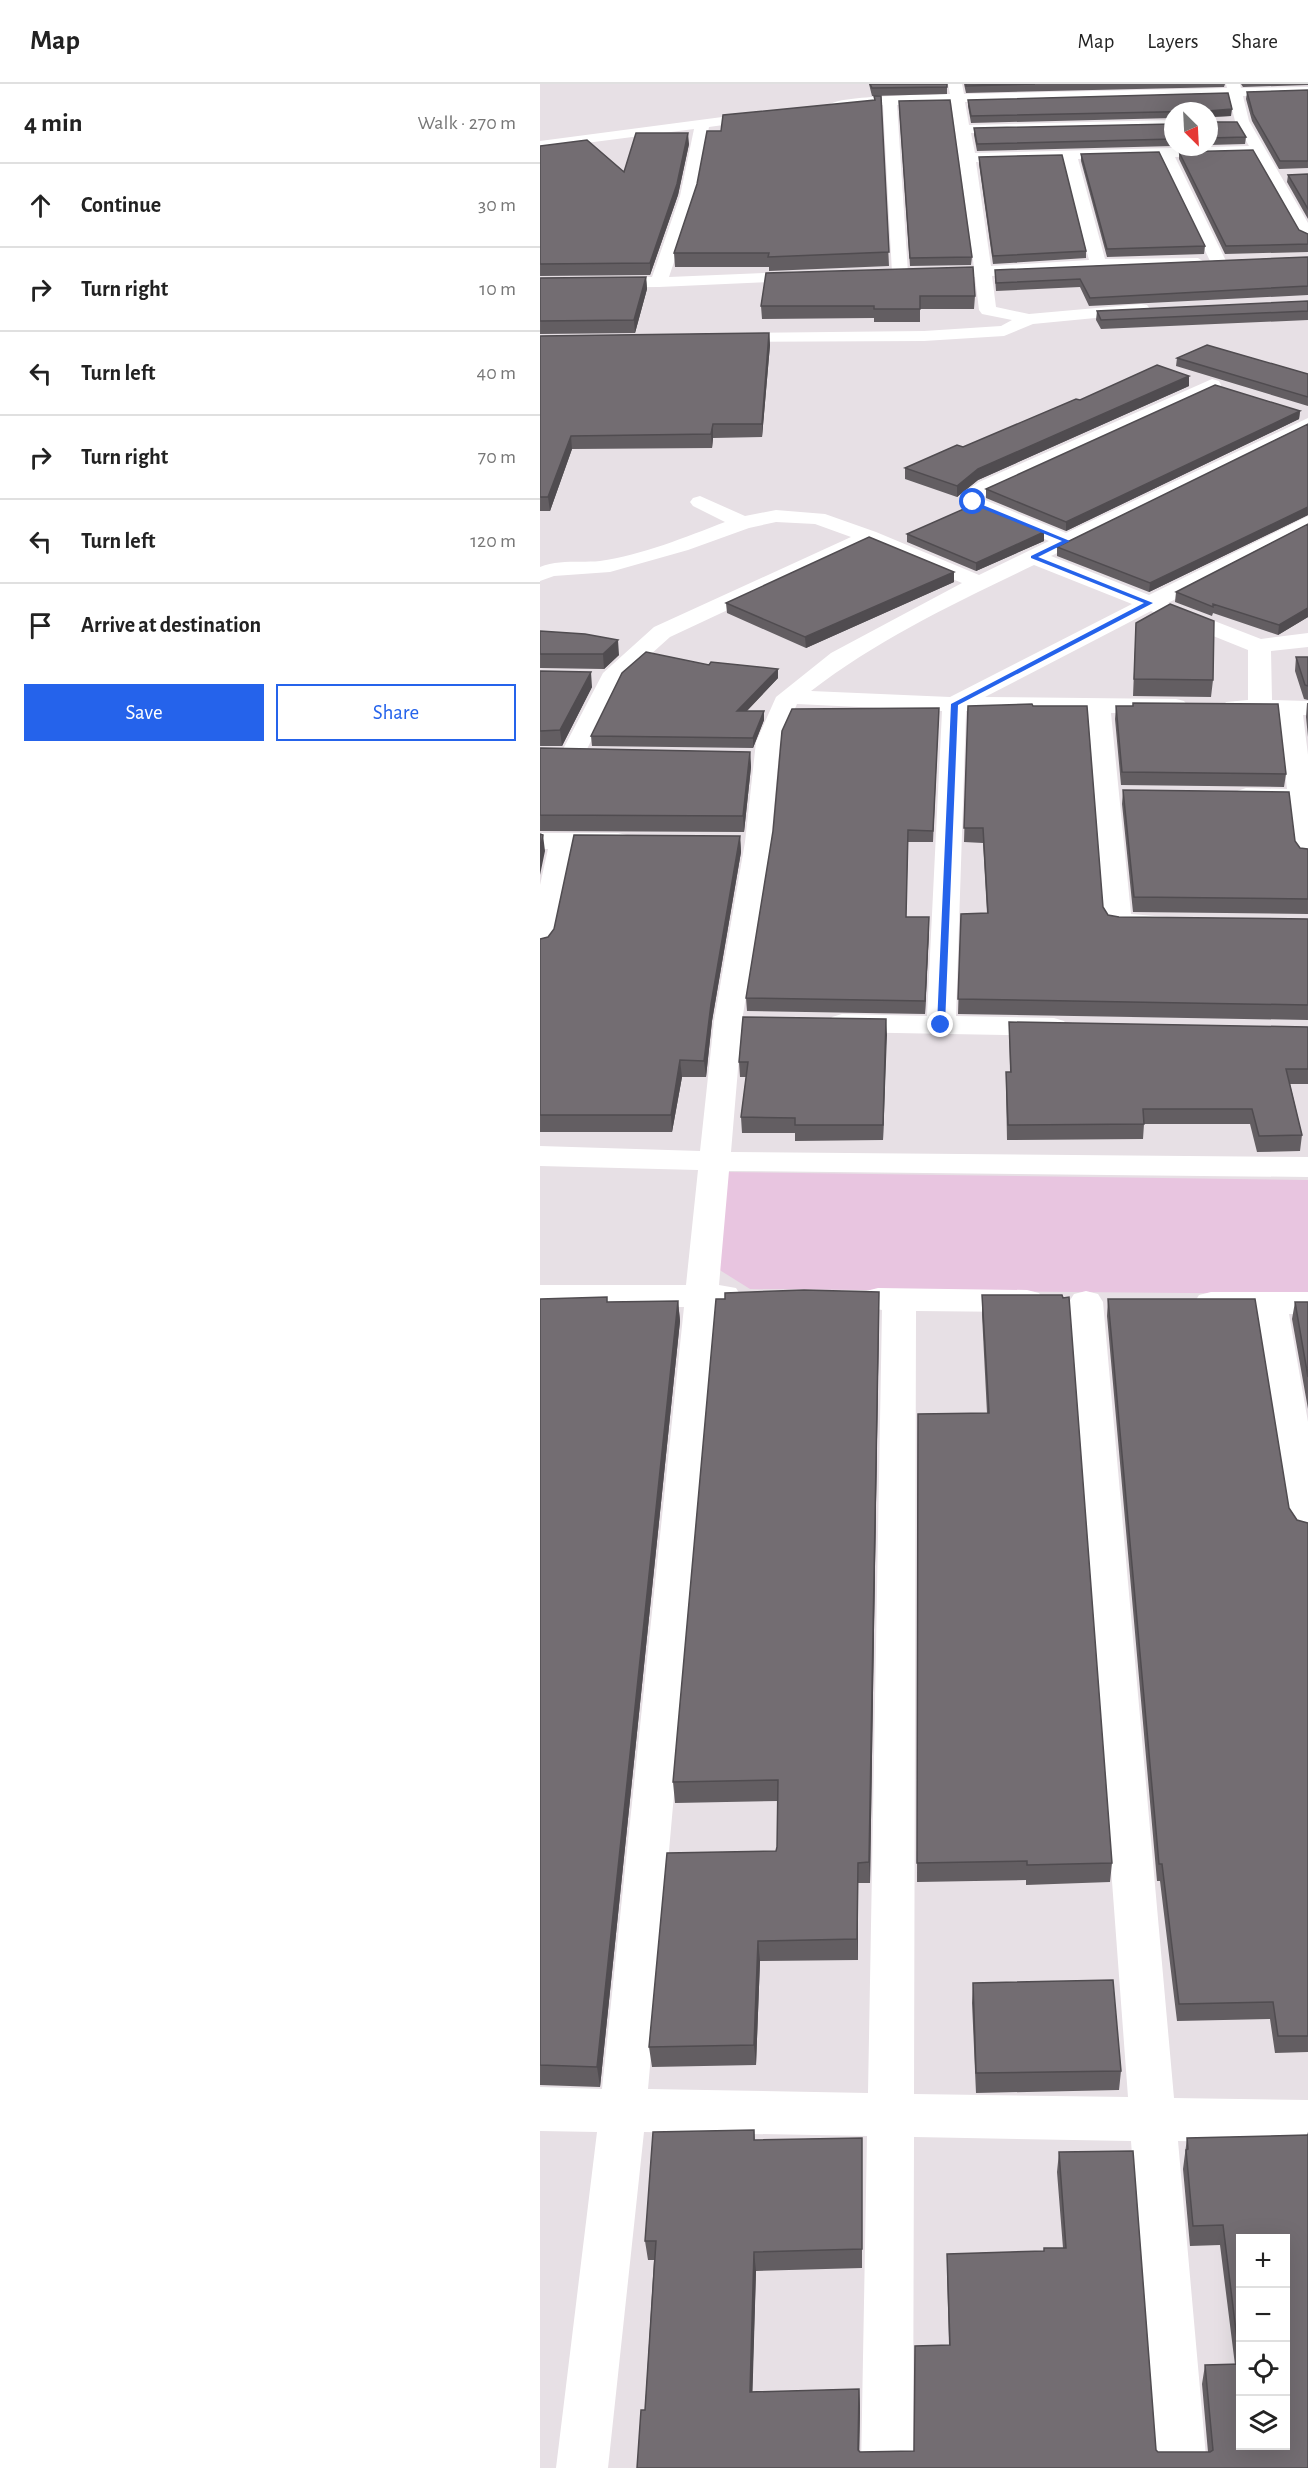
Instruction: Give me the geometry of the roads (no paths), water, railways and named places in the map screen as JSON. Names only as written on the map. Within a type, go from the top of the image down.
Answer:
[{"type":"street","points":[[859,84],[862,102]]},
{"type":"street","points":[[816,108],[956,91],[1234,88],[1308,91]]},
{"type":"street","points":[[1234,88],[1237,123],[1259,150],[1308,237]]},
{"type":"street","points":[[956,91],[968,158],[988,310],[1029,320]]},
{"type":"street","points":[[890,100],[894,273],[982,272],[1098,264],[1225,263],[1167,156]]},
{"type":"street","points":[[540,145],[782,113]]},
{"type":"street","points":[[659,282],[688,196],[702,124]]},
{"type":"street","points":[[963,129],[1164,124]]},
{"type":"street","points":[[1218,151],[1259,150]]},
{"type":"street","points":[[968,158],[1164,152]]},
{"type":"street","points":[[1069,155],[1098,264]]},
{"type":"street","points":[[1273,176],[1296,176]]},
{"type":"street","points":[[540,283],[659,282],[829,276]]},
{"type":"street","points":[[703,339],[924,336],[993,332],[1004,331],[1029,320],[1161,308]]},
{"type":"street","points":[[1183,376],[1233,391]]},
{"type":"street","points":[[1067,541],[973,502],[969,496],[986,486],[1212,385]]},
{"type":"street","points":[[582,2468],[623,2111],[715,1161],[740,1021],[746,842],[754,758],[768,742],[788,697],[839,658],[979,583],[1067,541],[1304,416]]},
{"type":"street","points":[[700,502],[743,523]]},
{"type":"street","points":[[540,574],[550,570],[602,567],[681,546],[743,523],[776,516],[818,518],[870,536],[979,583]]},
{"type":"street","points":[[954,704],[1308,522]]},
{"type":"street","points":[[573,755],[599,678],[662,632],[870,536]]},
{"type":"street","points":[[1033,557],[1259,646],[1308,640]]},
{"type":"street","points":[[1259,646],[1260,707]]},
{"type":"street","points":[[788,697],[954,704],[1299,708],[1301,797],[1308,854]]},
{"type":"street","points":[[941,1025],[954,704]]},
{"type":"street","points":[[1099,706],[1119,794],[1118,922],[1177,923]]},
{"type":"street","points":[[1221,796],[1301,797]]},
{"type":"street","points":[[540,945],[552,841],[643,842]]},
{"type":"street","points":[[811,1022],[1085,1028]]},
{"type":"street","points":[[540,1156],[715,1161],[1308,1167]]},
{"type":"street","points":[[540,1296],[748,1296]]},
{"type":"street","points":[[852,1299],[1103,1302],[1153,2119],[1181,2468]]},
{"type":"street","points":[[887,2468],[899,1300]]},
{"type":"street","points":[[1178,1302],[1308,1304]]},
{"type":"street","points":[[1270,1303],[1308,1525]]},
{"type":"street","points":[[540,2109],[1308,2122]]}]
